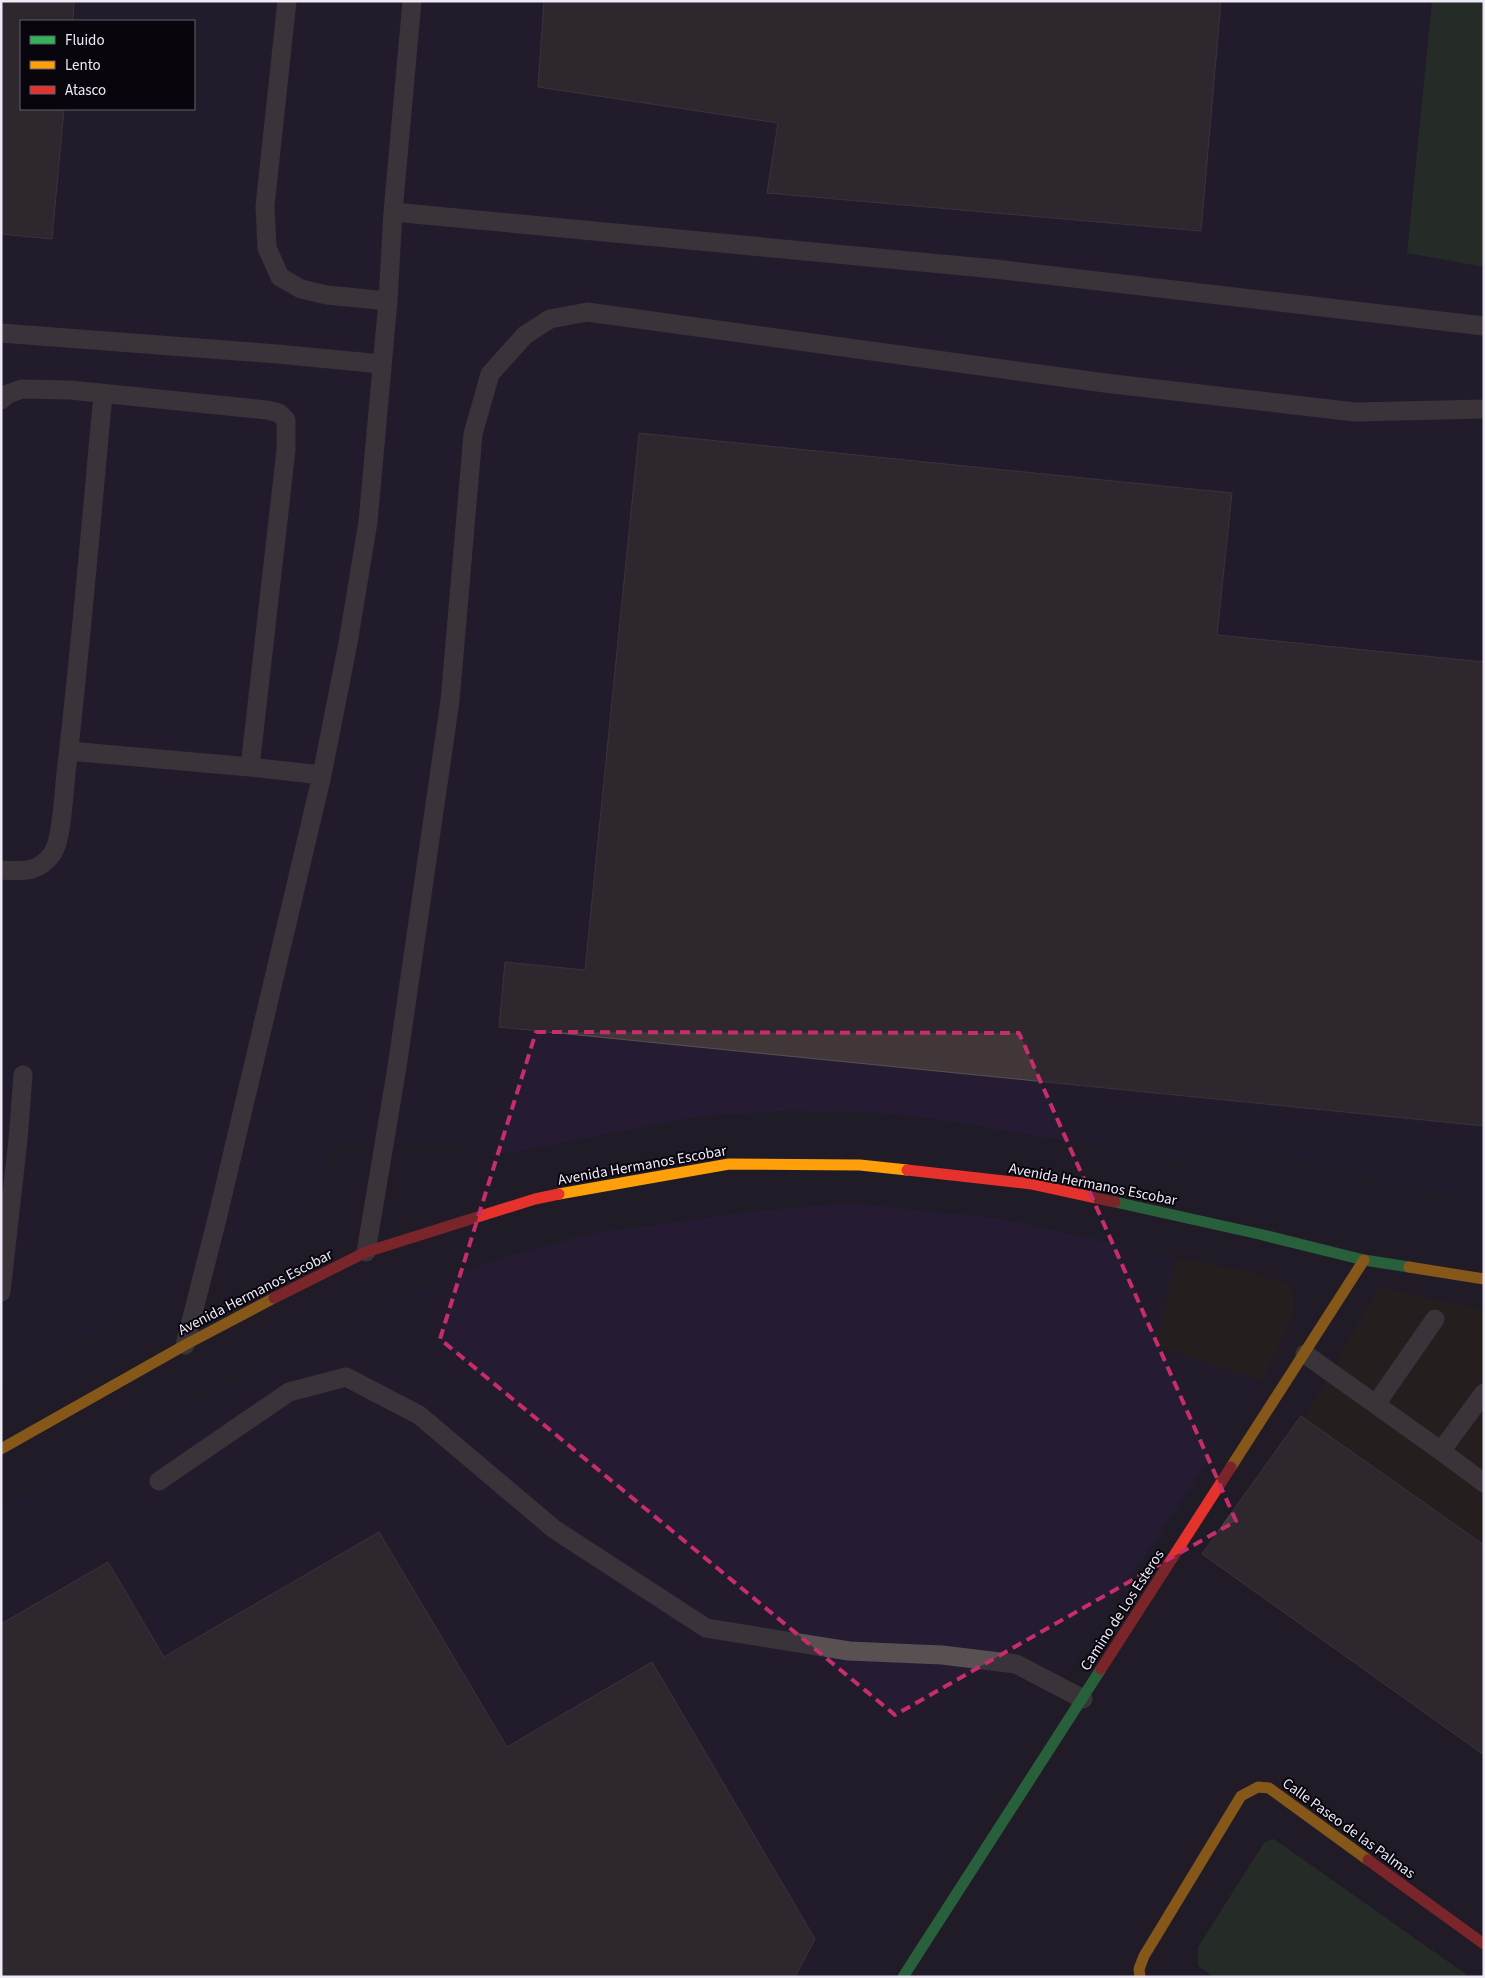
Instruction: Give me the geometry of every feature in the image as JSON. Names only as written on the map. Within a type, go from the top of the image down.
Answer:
[{"type":"main road","name":"Avenida Hermanos Escobar","points":[[1,1448],[185,1345],[366,1252],[535,1199],[652,1176],[729,1164],[851,1165],[1032,1184],[1259,1234],[1364,1260],[1484,1279]]},
{"type":"main road","name":"Camino de Los Esteros","points":[[903,1977],[1364,1260]]},
{"type":"main road","name":"Calle Paseo de las Palmas","points":[[1140,1977],[1144,1956],[1241,1796],[1258,1787],[1269,1788],[1484,1944]]},
{"type":"lane","points":[[287,1],[264,206],[267,248],[280,277],[300,289],[328,295],[388,301]]},
{"type":"lane","points":[[185,1345],[218,1215],[322,775],[348,643],[368,522],[412,1]]},
{"type":"lane","points":[[393,212],[1004,270],[1484,326]]},
{"type":"lane","points":[[366,1252],[397,1067],[450,701],[473,434],[490,374],[525,335],[550,319],[587,312],[1105,383],[1355,412],[1484,409]]},
{"type":"lane","points":[[1,333],[382,364]]},
{"type":"lane","points":[[1,400],[8,394],[22,389],[70,390],[103,395],[266,410],[278,413],[286,420],[286,450],[250,766]]},
{"type":"lane","points":[[1,870],[28,871],[42,866],[54,853],[58,837],[69,751],[103,395]]},
{"type":"lane","points":[[69,751],[250,766],[322,775]]},
{"type":"lane","points":[[1,1292],[10,1139],[23,1075]]},
{"type":"lane","points":[[1376,1404],[1435,1319]]},
{"type":"lane","points":[[1305,1354],[1484,1483]]},
{"type":"lane","points":[[158,1481],[289,1392],[346,1377],[419,1415],[554,1528],[706,1628],[848,1651],[942,1655],[1016,1664],[1083,1699]]},
{"type":"lane","points":[[1442,1451],[1484,1393]]},
{"type":"highlighted area","points":[[536,1032],[1019,1033],[1236,1521],[895,1715],[440,1339]]},
{"type":"shaded area","points":[[1,1],[1432,1],[1407,253],[1484,267],[1484,1203],[1312,1164],[1251,1147],[1212,1126],[1180,1160],[935,1119],[873,1112],[777,1111],[695,1117],[487,1157],[467,1144],[330,1144],[313,1207],[1,1387]]},
{"type":"shaded area","points":[[851,1203],[1002,1219],[1177,1258],[1155,1346],[1262,1380],[877,1958],[907,1977],[1,1977],[1,1507],[389,1298],[499,1259],[589,1234],[755,1211]]},
{"type":"shaded area","points":[[1177,1258],[1238,1269],[1292,1285],[1295,1312],[1262,1380],[1155,1346]]},
{"type":"shaded area","points":[[1379,1287],[1484,1310],[1484,1754],[1224,1559]]},
{"type":"green space","points":[[1432,1],[1484,1],[1484,267],[1407,253]]},
{"type":"green space","points":[[1274,1839],[1468,1977],[1214,1977],[1198,1966],[1198,1947],[1264,1843]]},
{"type":"building","points":[[1,1],[74,1],[73,20],[20,20],[20,110],[64,110],[52,239],[1,234]]},
{"type":"building","points":[[544,1],[1221,1],[1201,231],[767,193],[778,123],[538,87]]},
{"type":"building","points":[[639,433],[1232,493],[1217,635],[1484,662],[1484,1126],[499,1027],[505,962],[585,970]]},
{"type":"building","points":[[1301,1416],[1484,1545],[1484,1755],[1202,1554]]},
{"type":"building","points":[[379,1532],[507,1747],[652,1662],[815,1939],[795,1977],[1,1977],[1,1624],[108,1562],[164,1657]]},
{"type":"traffic: fast","points":[[1115,1202],[1259,1234],[1364,1260],[1409,1267]]},
{"type":"traffic: fast","points":[[903,1977],[1101,1669]]},
{"type":"traffic: slow","points":[[559,1194],[729,1164],[860,1165],[907,1170]]},
{"type":"traffic: slow","points":[[1231,1467],[1364,1260]]},
{"type":"traffic: slow","points":[[1409,1267],[1484,1279]]},
{"type":"traffic: slow","points":[[1,1449],[185,1345],[274,1298]]},
{"type":"traffic: slow","points":[[1140,1977],[1139,1969],[1144,1956],[1241,1796],[1258,1787],[1269,1788],[1368,1860]]},
{"type":"traffic: jam","points":[[907,1170],[1032,1184],[1115,1202]]},
{"type":"traffic: jam","points":[[274,1298],[366,1252],[535,1199],[559,1194]]},
{"type":"traffic: jam","points":[[1101,1669],[1231,1467]]},
{"type":"traffic: jam","points":[[1368,1860],[1484,1944]]}]
